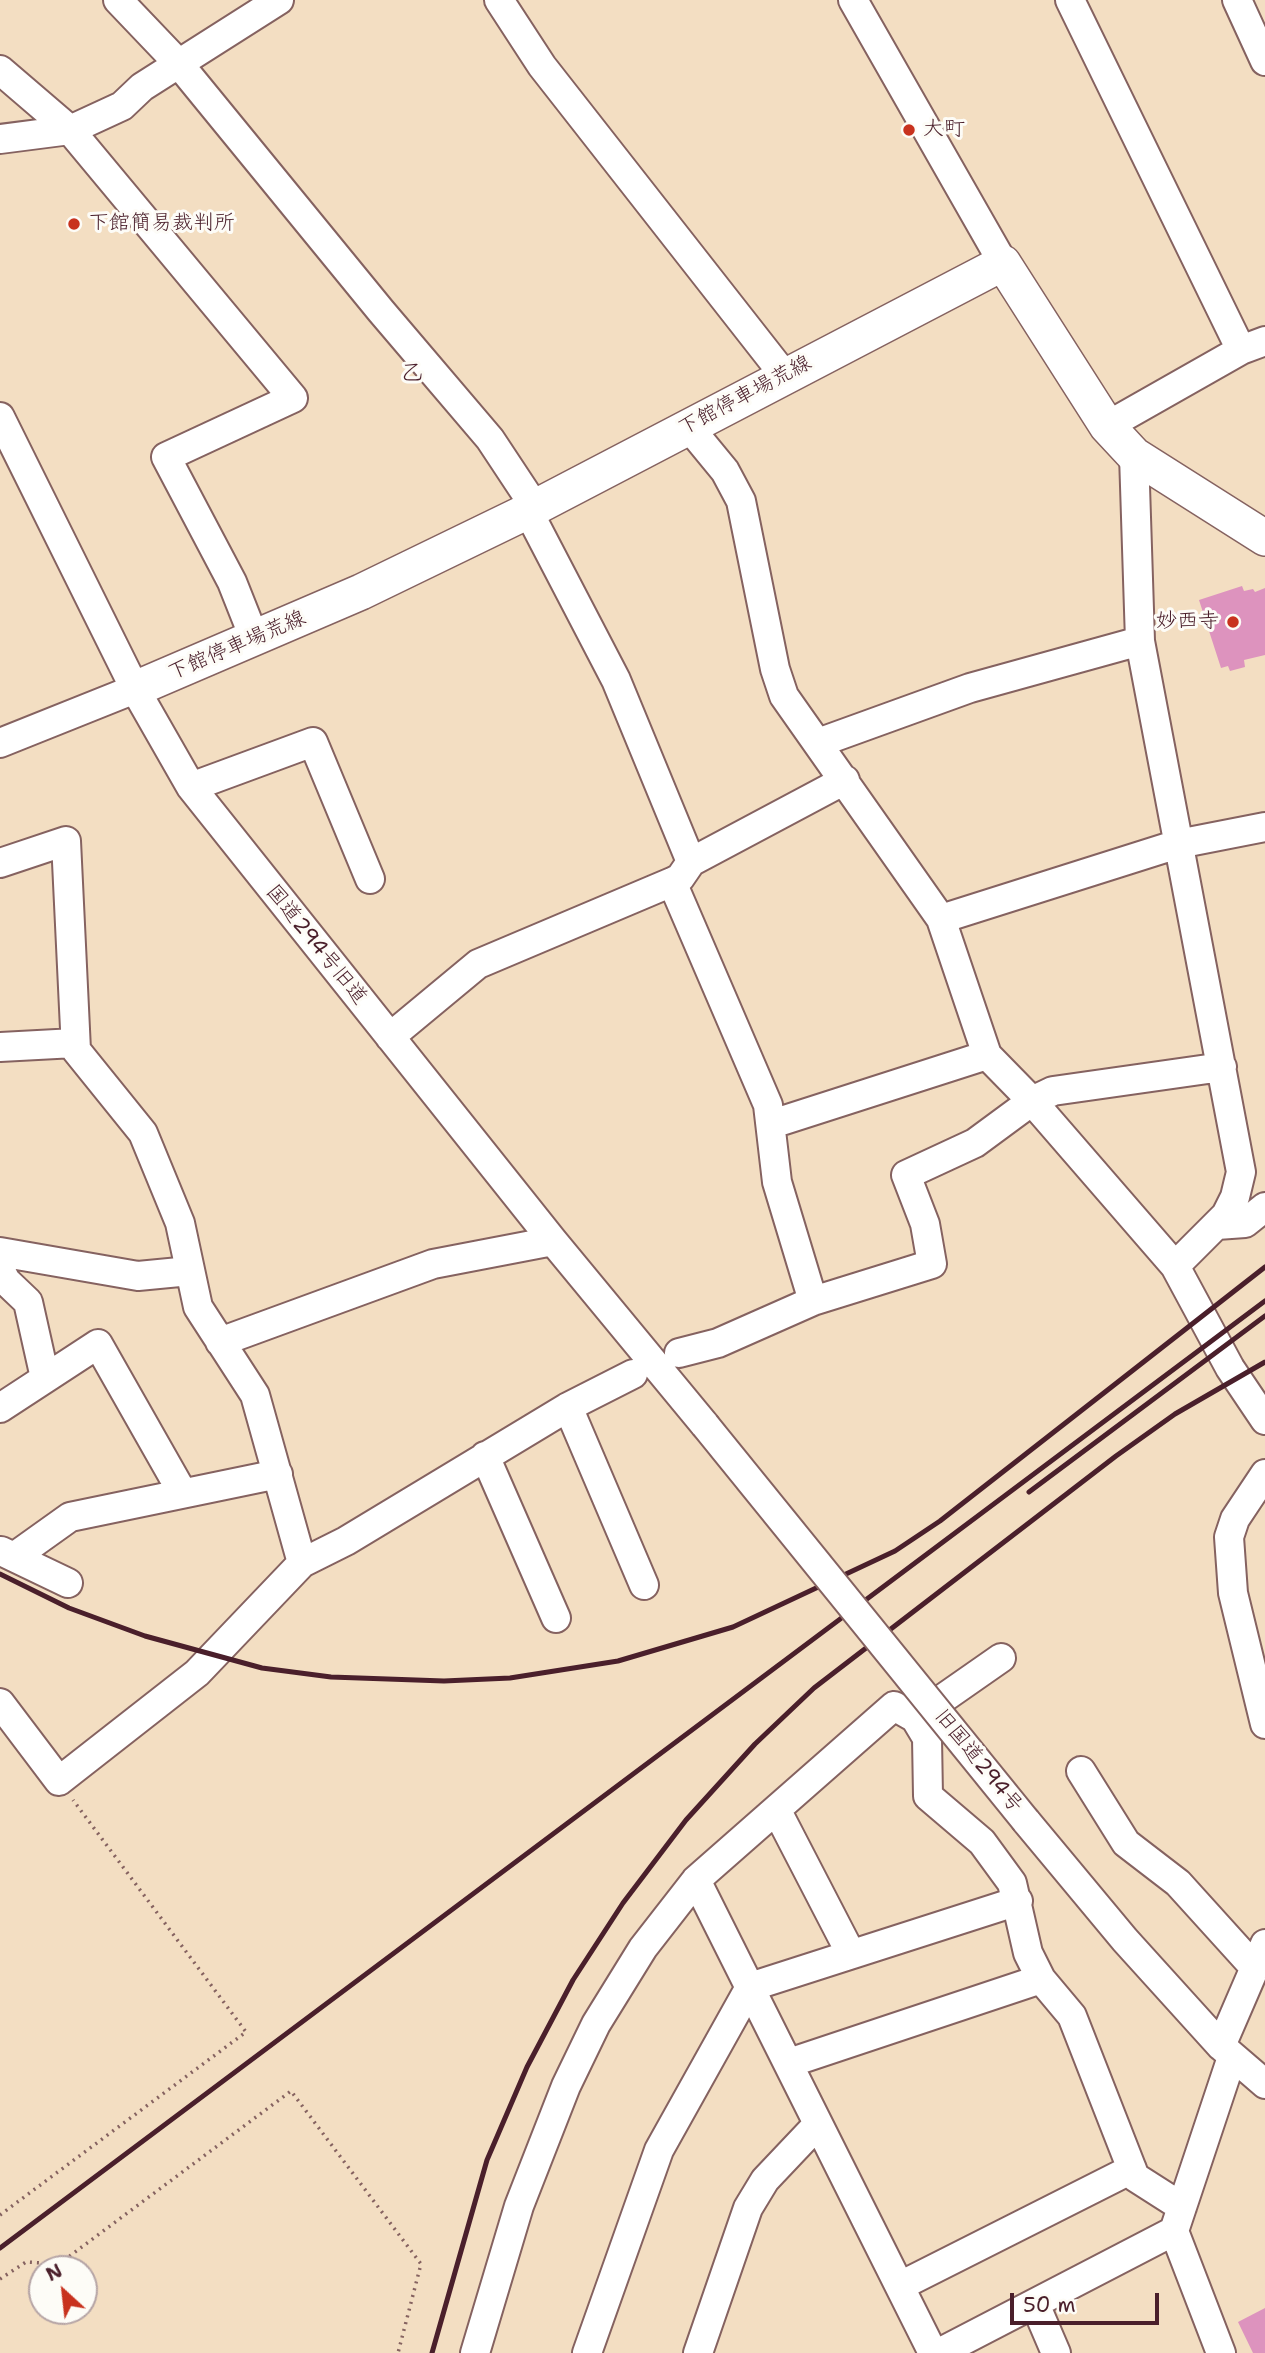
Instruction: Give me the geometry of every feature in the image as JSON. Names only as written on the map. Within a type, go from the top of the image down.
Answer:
[{"type":"main road","name":"下館停車場荒線","points":[[135,689],[255,640],[531,509],[1003,263]]},
{"type":"main road","points":[[1003,263],[1107,426],[1134,455],[1265,538]]},
{"type":"street","points":[[118,0],[179,64],[381,311],[491,439],[531,509],[616,680],[691,862]]},
{"type":"street","points":[[0,139],[70,130],[122,106],[142,86],[279,0]]},
{"type":"street","points":[[499,0],[542,66],[785,376]]},
{"type":"street","points":[[854,0],[1003,263]]},
{"type":"street","points":[[1070,0],[1253,346],[1107,426]]},
{"type":"street","points":[[1237,0],[1265,61]]},
{"type":"street","points":[[0,70],[70,130],[293,398],[166,457],[232,582],[255,640]]},
{"type":"street","name":"国道294号旧道","points":[[0,417],[135,689],[191,787],[553,1241],[705,1425]]},
{"type":"street","points":[[688,426],[725,471],[741,502],[775,669],[784,696],[941,919],[987,1055],[1032,1101],[1175,1266],[1230,1367],[1265,1420]]},
{"type":"street","points":[[1134,455],[1140,641],[1241,1172],[1236,1197],[1226,1215],[1175,1266]]},
{"type":"street","points":[[818,743],[970,688],[1140,641]]},
{"type":"street","points":[[0,743],[135,689]]},
{"type":"street","points":[[191,787],[313,742],[370,879]]},
{"type":"street","points":[[390,1037],[478,964],[672,883],[680,878],[691,862],[845,780]]},
{"type":"street","points":[[941,919],[1178,844],[1265,827]]},
{"type":"street","points":[[2,857],[66,841],[76,1050],[143,1133],[180,1223],[198,1307],[255,1395],[302,1563]]},
{"type":"street","points":[[672,883],[768,1105],[777,1182],[813,1301]]},
{"type":"street","points":[[0,1046],[75,1043]]},
{"type":"street","points":[[772,1124],[987,1055]]},
{"type":"street","points":[[679,1353],[718,1343],[813,1301],[932,1264],[925,1224],[906,1175],[975,1143],[1032,1101],[1053,1091],[1222,1067]]},
{"type":"street","points":[[1217,1225],[1245,1223],[1265,1207]]},
{"type":"street","points":[[220,1342],[433,1264],[553,1241]]},
{"type":"street","points":[[0,1252],[138,1276],[190,1271]]},
{"type":"street","points":[[0,1269],[6,1281],[28,1302],[46,1378]]},
{"type":"street","points":[[0,1408],[98,1344],[182,1492]]},
{"type":"street","points":[[0,1703],[59,1781],[197,1672],[302,1563],[346,1541],[568,1407],[633,1374]]},
{"type":"street","points":[[568,1407],[644,1585]]},
{"type":"street","name":"旧国道294号","points":[[705,1425],[1125,1940],[1226,2051],[1265,2084]]},
{"type":"street","points":[[485,1456],[556,1618]]},
{"type":"street","points":[[7,1553],[70,1517],[278,1474]]},
{"type":"street","points":[[1265,1474],[1236,1519],[1229,1537],[1233,1593],[1265,1724]]},
{"type":"street","points":[[7,1553],[68,1583]]},
{"type":"street","points":[[475,2353],[519,2206],[566,2086],[596,2024],[643,1948],[696,1880],[777,1811],[1001,1658]]},
{"type":"street","points":[[912,1720],[928,1796],[982,1842],[1012,1883],[1028,1953],[1041,1979],[1072,2016],[1135,2177],[1178,2219],[1221,2353]]},
{"type":"street","points":[[939,2353],[1035,2304],[1178,2219],[1226,2051],[1260,1956],[1178,1883],[1126,1843],[1082,1770]]},
{"type":"street","points":[[777,1811],[851,1954]]},
{"type":"street","points":[[696,1880],[933,2353]]},
{"type":"street","points":[[587,2353],[659,2150],[750,1987],[1018,1901]]},
{"type":"street","points":[[789,2063],[1041,1979]]},
{"type":"street","points":[[698,2353],[748,2208],[765,2180],[818,2124]]},
{"type":"street","points":[[900,2286],[1132,2169]]},
{"type":"street","points":[[1035,2304],[1056,2353]]},
{"type":"path","points":[[0,2215],[246,2032],[59,1781]]},
{"type":"path","points":[[0,2279],[26,2262],[59,2264],[291,2091],[421,2264],[398,2353]]},
{"type":"building","points":[[1242,586],[1244,591],[1253,589],[1255,592],[1265,588],[1265,655],[1244,660],[1245,667],[1230,671],[1228,666],[1221,668],[1199,600]]},
{"type":"building","points":[[1265,2308],[1265,2353],[1253,2353],[1238,2322]]},
{"type":"railway","points":[[0,1574],[69,1608],[145,1636],[262,1668],[331,1677],[444,1681],[510,1678],[618,1661],[733,1627],[895,1551],[940,1521],[1265,1267]]},
{"type":"railway","points":[[0,2248],[1265,1301]]},
{"type":"railway","points":[[1029,1492],[1265,1316]]},
{"type":"railway","points":[[432,2353],[487,2160],[527,2067],[573,1980],[623,1903],[686,1820],[755,1744],[814,1688],[1116,1456],[1175,1414],[1265,1362]]},
{"type":"place","name":"大町","points":[[909,130]]},
{"type":"place","name":"下館簡易裁判所","points":[[74,224]]},
{"type":"place","name":"妙西寺","points":[[1233,622]]},
{"type":"district","name":"乙","points":[[412,374]]}]
